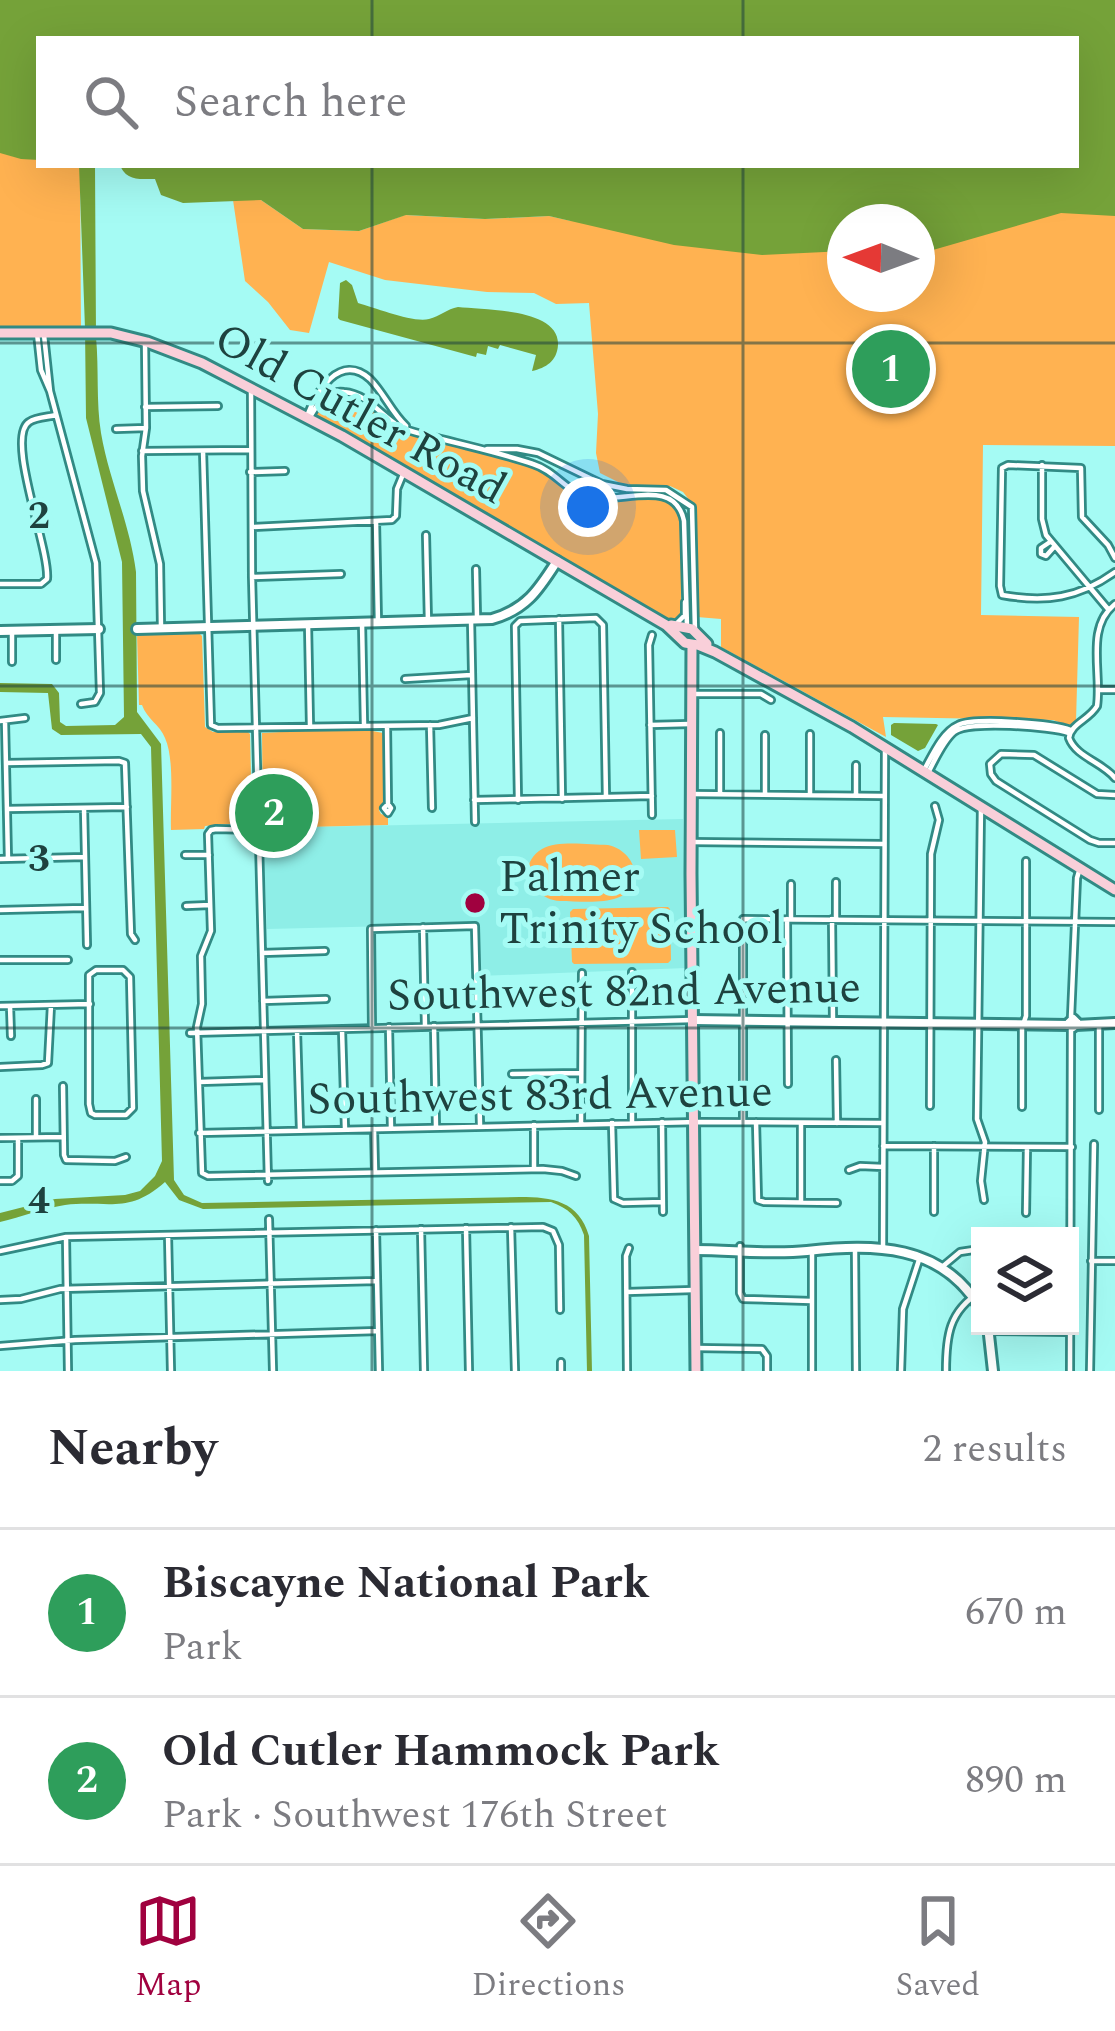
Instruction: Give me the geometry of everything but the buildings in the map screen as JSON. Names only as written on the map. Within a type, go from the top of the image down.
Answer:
[{"type":"main road","name":"Old Cutler Road","points":[[0,333],[84,331],[145,341],[251,387],[926,771],[1115,890]]},
{"type":"main road","points":[[689,637],[696,1371]]},
{"type":"main road","points":[[689,664],[695,654],[710,650]]},
{"type":"street","points":[[40,332],[41,370],[96,560],[99,699],[81,704]]},
{"type":"street","points":[[145,341],[143,498],[160,568],[161,628]]},
{"type":"street","points":[[308,417],[320,390],[335,374],[358,372],[374,383],[400,427],[482,450],[543,454],[589,479],[638,493],[667,493],[693,511],[689,637]]},
{"type":"street","points":[[251,387],[268,1178]]},
{"type":"street","points":[[320,390],[328,395]]},
{"type":"street","points":[[318,399],[344,392],[357,395],[392,417]]},
{"type":"street","points":[[146,407],[218,406]]},
{"type":"street","points":[[0,584],[38,584],[47,578],[46,554],[23,467],[22,434],[25,425],[56,415]]},
{"type":"street","points":[[116,429],[146,428]]},
{"type":"street","points":[[142,451],[250,450]]},
{"type":"street","points":[[203,451],[212,726],[430,725],[473,718]]},
{"type":"street","points":[[501,452],[545,469],[584,496],[599,500],[638,493]]},
{"type":"street","points":[[1042,465],[1042,521],[1053,544],[1113,617]]},
{"type":"street","points":[[1115,558],[1083,518],[1081,467],[1003,467],[1001,594],[1072,596],[1115,572]]},
{"type":"street","points":[[250,472],[285,472]]},
{"type":"street","points":[[251,527],[396,518],[404,472]]},
{"type":"street","points":[[584,496],[589,479]]},
{"type":"street","points":[[623,498],[624,489]]},
{"type":"street","points":[[668,625],[685,615],[683,506]]},
{"type":"street","points":[[376,521],[378,623]]},
{"type":"street","points":[[426,535],[428,622]]},
{"type":"street","points":[[137,629],[501,616],[538,592],[557,561]]},
{"type":"street","points":[[475,822],[476,569]]},
{"type":"street","points":[[252,577],[341,574]]},
{"type":"street","points":[[685,578],[689,637]]},
{"type":"street","points":[[1115,604],[1107,610],[1098,632],[1094,711],[1070,732],[1073,748],[1115,778]]},
{"type":"street","points":[[518,800],[517,622],[596,618],[602,621],[606,797]]},
{"type":"street","points":[[559,620],[562,799]]},
{"type":"street","points":[[362,623],[364,724]]},
{"type":"street","points":[[308,624],[310,726]]},
{"type":"street","points":[[0,631],[99,629]]},
{"type":"street","points":[[56,630],[56,660]]},
{"type":"street","points":[[12,631],[12,662]]},
{"type":"street","points":[[652,635],[652,815]]},
{"type":"street","points":[[405,679],[472,675]]},
{"type":"street","points":[[1098,689],[1115,690]]},
{"type":"street","points":[[690,694],[762,694],[771,700]]},
{"type":"street","points":[[25,718],[3,721],[4,859],[85,857]]},
{"type":"street","points":[[926,771],[948,732],[963,725],[1043,723],[1070,732]]},
{"type":"street","points":[[650,725],[690,724]]},
{"type":"street","points":[[430,725],[432,808]]},
{"type":"street","points":[[386,726],[388,804]]},
{"type":"street","points":[[720,734],[720,794]]},
{"type":"street","points":[[810,734],[810,795]]},
{"type":"street","points":[[765,735],[765,795]]},
{"type":"street","points":[[883,1250],[886,748]]},
{"type":"street","points":[[1115,795],[1098,794],[1034,755],[1000,754],[990,764],[993,778],[1091,841],[1115,843]]},
{"type":"street","points":[[6,763],[119,760],[125,764],[131,934],[135,940]]},
{"type":"street","points":[[856,765],[856,796]]},
{"type":"street","points":[[691,794],[883,796]]},
{"type":"street","points":[[474,800],[652,796]]},
{"type":"street","points":[[930,1106],[932,846],[940,817],[935,806]]},
{"type":"street","points":[[981,806],[977,1121],[985,1147],[984,1200]]},
{"type":"street","points":[[7,809],[128,807]]},
{"type":"street","points":[[84,808],[87,945]]},
{"type":"street","points":[[259,830],[210,830],[211,935],[201,956],[202,1004],[193,1033],[202,1173],[268,1178],[534,1169],[576,1176]]},
{"type":"street","points":[[691,842],[883,844]]},
{"type":"street","points":[[185,855],[209,854]]},
{"type":"street","points":[[1022,1107],[1026,861]]},
{"type":"street","points":[[1071,1227],[1071,1023],[1080,868]]},
{"type":"street","points":[[833,1021],[836,882]]},
{"type":"street","points":[[788,1084],[791,884]]},
{"type":"street","points":[[186,906],[210,905]]},
{"type":"street","points":[[0,910],[86,908]]},
{"type":"street","points":[[742,1122],[743,920],[1115,922]]},
{"type":"street","points":[[372,1028],[370,929],[475,926],[480,1126]]},
{"type":"street","points":[[423,927],[425,1026]]},
{"type":"street","points":[[262,953],[325,951]]},
{"type":"street","points":[[0,960],[68,960]]},
{"type":"street","points":[[92,972],[128,972],[131,1112],[124,1115],[91,1113],[90,1004],[92,972]]},
{"type":"street","points":[[632,972],[632,1123]]},
{"type":"street","points":[[581,973],[581,1124]]},
{"type":"street","points":[[263,1001],[326,999]]},
{"type":"street","points":[[0,1006],[90,1004]]},
{"type":"street","points":[[0,1066],[47,1064],[51,1005]]},
{"type":"street","points":[[10,1006],[10,1036]]},
{"type":"street","name":"Southwest 82nd Avenue","points":[[193,1033],[693,1020],[1115,1023]]},
{"type":"street","points":[[1095,1023],[1099,1110]]},
{"type":"street","points":[[434,1026],[436,1127]]},
{"type":"street","points":[[389,1028],[391,1129]]},
{"type":"street","points":[[342,1030],[345,1130]]},
{"type":"street","points":[[297,1031],[300,1130]]},
{"type":"street","points":[[836,1060],[837,1123]]},
{"type":"street","points":[[512,1074],[581,1073]]},
{"type":"street","points":[[198,1082],[266,1080]]},
{"type":"street","points":[[62,1086],[66,1160],[126,1157]]},
{"type":"street","points":[[36,1100],[36,1138]]},
{"type":"street","points":[[662,1122],[663,1212]]},
{"type":"street","name":"Southwest 83rd Avenue","points":[[199,1132],[662,1122],[883,1123]]},
{"type":"street","points":[[756,1122],[758,1200],[838,1203]]},
{"type":"street","points":[[801,1122],[802,1202]]},
{"type":"street","points":[[612,1124],[616,1201],[663,1202]]},
{"type":"street","points":[[534,1125],[534,1169]]},
{"type":"street","points":[[374,1129],[375,1172]]},
{"type":"street","points":[[0,1138],[63,1137]]},
{"type":"street","points":[[0,1181],[16,1179],[19,1172],[18,1138]]},
{"type":"street","points":[[1090,1371],[1094,1144]]},
{"type":"street","points":[[883,1146],[1072,1147]]},
{"type":"street","points":[[934,1146],[934,1212]]},
{"type":"street","points":[[1026,1213],[1027,1147]]},
{"type":"street","points":[[849,1170],[883,1167]]},
{"type":"street","points":[[269,1219],[273,1371]]},
{"type":"street","points":[[512,1227],[515,1371]]},
{"type":"street","points":[[466,1228],[470,1371]]},
{"type":"street","points":[[0,1252],[66,1237],[547,1228],[557,1235],[560,1310]]},
{"type":"street","points":[[421,1229],[424,1371]]},
{"type":"street","points":[[376,1230],[379,1371]]},
{"type":"street","points":[[168,1235],[171,1371]]},
{"type":"street","points":[[66,1237],[68,1371]]},
{"type":"street","points":[[627,1371],[629,1248]]},
{"type":"street","points":[[695,1248],[883,1250],[921,1256],[971,1290]]},
{"type":"street","points":[[740,1248],[743,1299],[811,1301]]},
{"type":"street","points":[[812,1249],[812,1371]]},
{"type":"street","points":[[856,1249],[856,1371]]},
{"type":"street","points":[[942,1267],[960,1252],[971,1250]]},
{"type":"street","points":[[901,1371],[903,1309],[921,1256]]},
{"type":"street","points":[[1091,1261],[1115,1261]]},
{"type":"street","points":[[0,1300],[67,1288],[377,1281]]},
{"type":"street","points":[[627,1292],[695,1290]]},
{"type":"street","points":[[946,1371],[949,1328],[959,1308],[971,1298]]},
{"type":"street","points":[[0,1346],[378,1331]]},
{"type":"street","points":[[990,1335],[993,1371]]},
{"type":"street","points":[[1070,1335],[1070,1371]]},
{"type":"street","points":[[696,1348],[764,1350],[767,1371]]},
{"type":"street","points":[[561,1362],[561,1371]]},
{"type":"shaded area","points":[[0,0],[1115,0],[1115,446],[983,445],[981,615],[1079,617],[1076,721],[1069,726],[1053,720],[883,717],[886,737],[721,647],[721,619],[697,617],[697,510],[683,492],[670,486],[624,485],[600,473],[589,303],[556,304],[534,293],[385,280],[329,262],[309,333],[290,330],[245,281],[233,200],[261,200],[303,229],[359,231],[405,215],[549,216],[571,221],[1079,168],[1079,36],[36,36]]},
{"type":"shaded area","points":[[0,0],[1115,0],[1115,216],[1061,213],[935,249],[935,204],[827,204],[827,252],[762,255],[674,245],[549,216],[406,215],[359,231],[303,229],[261,200],[183,203],[161,195],[155,179],[139,179],[122,168],[1079,168],[1079,36],[36,36],[36,160],[0,153]]},
{"type":"shaded area","points":[[0,139],[36,151],[36,168],[80,168],[81,326],[0,327]]},
{"type":"shaded area","points":[[79,168],[95,168],[101,433],[136,572],[137,712],[161,744],[174,1180],[184,1195],[202,1203],[520,1197],[563,1203],[578,1215],[589,1236],[592,1371],[587,1371],[584,1235],[572,1214],[551,1202],[203,1209],[179,1200],[165,1182],[128,1202],[65,1205],[0,1222],[0,1213],[55,1199],[140,1191],[162,1161],[151,747],[141,734],[61,735],[52,729],[48,693],[0,692],[0,683],[52,684],[59,693],[60,722],[66,726],[115,725],[124,717],[122,562],[86,418]]},
{"type":"shaded area","points":[[346,280],[358,303],[404,317],[429,319],[458,307],[534,318],[555,333],[557,351],[550,363],[532,371],[536,355],[500,345],[498,349],[488,346],[486,355],[477,353],[476,357],[340,320],[340,283]]},
{"type":"shaded area","points":[[338,394],[361,400],[403,431],[546,471],[575,495],[594,502],[654,495],[669,499],[680,512],[682,525],[681,616],[670,620],[314,415],[320,403]]},
{"type":"shaded area","points":[[199,633],[205,727],[213,732],[250,734],[252,822],[171,830],[170,758],[163,733],[139,705],[137,634]]},
{"type":"shaded area","points":[[894,723],[938,725],[925,748],[918,751],[891,735]]},
{"type":"shaded area","points":[[357,728],[383,733],[384,802],[379,810],[388,816],[388,825],[263,828],[262,733]]},
{"type":"shaded area","name":"Palmer Trinity School","points":[[683,819],[686,968],[479,976],[476,924],[267,929],[263,828]]},
{"type":"shaded area","points":[[639,830],[675,830],[677,857],[641,859]]},
{"type":"shaded area","points":[[608,845],[625,854],[634,870],[632,886],[617,898],[560,901],[542,895],[530,881],[529,864],[542,849]]},
{"type":"shaded area","points":[[668,907],[668,963],[572,962],[573,909]]},
{"type":"place","name":"Biscayne National Park","points":[[891,369]]},
{"type":"place","name":"Old Cutler Hammock Park","points":[[274,813]]},
{"type":"place","name":"Palmer Trinity School","points":[[475,903]]}]
